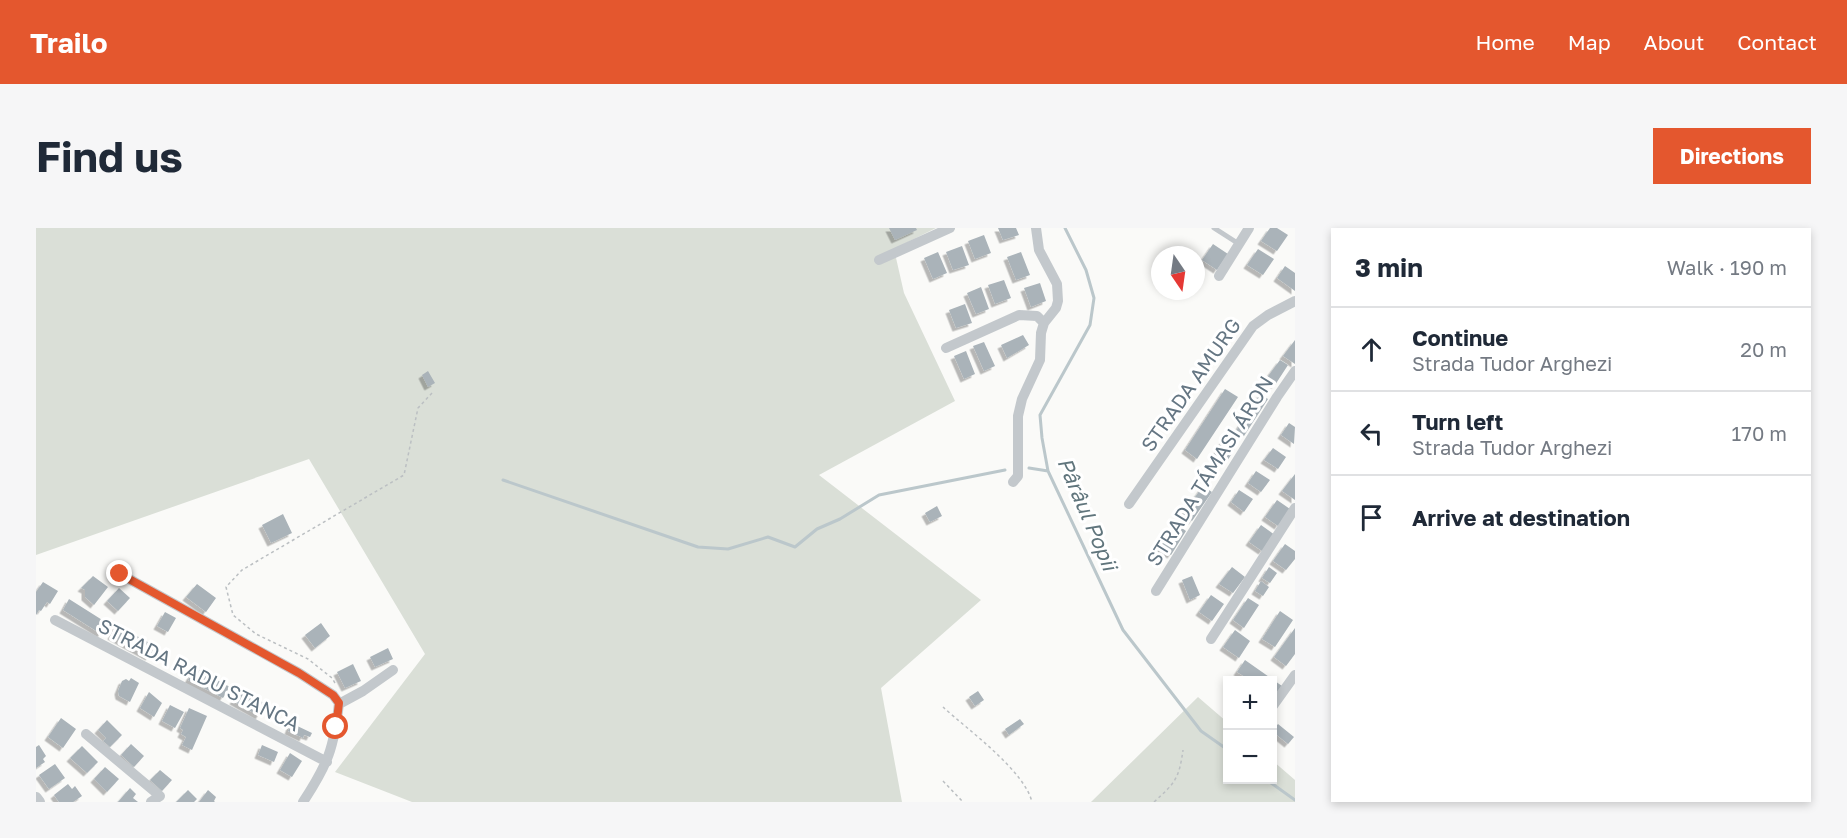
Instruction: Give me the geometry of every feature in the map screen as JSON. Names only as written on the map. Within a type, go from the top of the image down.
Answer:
[{"type":"street","points":[[879,260],[950,228]]},
{"type":"street","points":[[1013,482],[1018,476],[1018,416],[1022,399],[1040,360],[1041,333],[1044,323],[1056,308],[1058,293],[1054,278],[1039,250],[1036,228]]},
{"type":"street","points":[[1219,276],[1249,228]]},
{"type":"street","name":"STRADA AMURG","points":[[1129,504],[1253,326],[1268,315],[1295,302]]},
{"type":"street","points":[[946,348],[1019,315],[1036,316],[1044,323]]},
{"type":"street","name":"STRADA TÁMASI ÁRON","points":[[1156,591],[1295,371]]},
{"type":"street","points":[[1210,639],[1295,508]]},
{"type":"street","points":[[120,574],[299,673],[333,695],[339,704],[327,762],[303,802]]},
{"type":"street","name":"STRADA RADU STANCA","points":[[55,620],[327,762]]},
{"type":"street","points":[[339,704],[393,670]]},
{"type":"street","points":[[1277,700],[1295,675]]},
{"type":"street","points":[[86,734],[160,796],[151,802]]},
{"type":"street","points":[[36,798],[39,802]]},
{"type":"lane","points":[[1214,228],[1239,244]]},
{"type":"path","points":[[336,684],[332,678],[308,659],[256,634],[233,615],[226,587],[242,570],[404,475],[418,408],[432,393]]},
{"type":"path","points":[[943,707],[1011,769],[1026,786],[1032,802]]},
{"type":"path","points":[[1154,802],[1174,784],[1180,767],[1182,750]]},
{"type":"path","points":[[943,781],[963,802]]},
{"type":"shaded area","points":[[36,228],[936,228],[894,249],[904,293],[955,401],[819,475],[981,600],[881,688],[902,802],[412,802],[335,772],[425,654],[309,459],[36,555]]},
{"type":"shaded area","points":[[1198,697],[1223,719],[1223,784],[1277,784],[1277,764],[1295,780],[1295,802],[1091,802]]},
{"type":"building","points":[[889,228],[916,228],[917,230],[895,240]]},
{"type":"building","points":[[998,228],[1016,228],[1019,235],[1003,240]]},
{"type":"building","points":[[1270,228],[1277,228],[1288,235],[1277,251],[1261,241]]},
{"type":"building","points":[[984,235],[991,253],[975,259],[968,241]]},
{"type":"building","points":[[1213,244],[1228,254],[1217,270],[1205,262],[1205,256]]},
{"type":"building","points":[[962,246],[969,265],[953,270],[946,252]]},
{"type":"building","points":[[1258,249],[1274,259],[1263,275],[1247,265]]},
{"type":"building","points":[[938,252],[947,273],[933,279],[924,258]]},
{"type":"building","points":[[1021,252],[1030,275],[1016,280],[1007,257]]},
{"type":"building","points":[[1285,266],[1295,273],[1295,291],[1277,278]]},
{"type":"building","points":[[1004,280],[1011,298],[995,304],[988,285]]},
{"type":"building","points":[[1040,283],[1046,301],[1031,307],[1024,288]]},
{"type":"building","points":[[981,287],[989,309],[976,314],[967,293]]},
{"type":"building","points":[[965,304],[972,323],[956,328],[949,310]]},
{"type":"building","points":[[1023,335],[1029,345],[1007,358],[1001,345]]},
{"type":"building","points":[[1295,340],[1295,364],[1283,356]]},
{"type":"building","points":[[984,342],[995,366],[984,371],[973,346]]},
{"type":"building","points":[[966,351],[975,374],[964,379],[954,356]]},
{"type":"building","points":[[1280,360],[1288,365],[1275,385],[1266,379]]},
{"type":"building","points":[[428,371],[435,383],[428,387],[422,375]]},
{"type":"building","points":[[1225,389],[1238,397],[1197,459],[1185,450]]},
{"type":"building","points":[[1260,394],[1268,399],[1244,436],[1236,431]]},
{"type":"building","points":[[1289,423],[1295,427],[1294,444],[1281,435]]},
{"type":"building","points":[[1225,437],[1237,445],[1226,463],[1214,456]]},
{"type":"building","points":[[1273,448],[1286,457],[1278,469],[1264,460]]},
{"type":"building","points":[[1256,471],[1270,480],[1261,492],[1248,483]]},
{"type":"building","points":[[1295,474],[1295,500],[1282,491]]},
{"type":"building","points":[[1203,486],[1212,492],[1192,521],[1183,514]]},
{"type":"building","points":[[1239,490],[1253,499],[1244,512],[1231,502]]},
{"type":"building","points":[[1277,500],[1290,509],[1278,526],[1265,517]]},
{"type":"building","points":[[937,506],[942,516],[930,522],[925,513]]},
{"type":"building","points":[[283,514],[292,533],[271,543],[262,525]]},
{"type":"building","points":[[1176,524],[1186,531],[1171,555],[1160,548]]},
{"type":"building","points":[[1261,525],[1275,535],[1262,551],[1249,542]]},
{"type":"building","points":[[1285,544],[1295,551],[1295,559],[1286,570],[1273,561]]},
{"type":"building","points":[[1232,567],[1245,577],[1233,593],[1219,584]]},
{"type":"building","points":[[1269,567],[1277,573],[1270,583],[1262,578]]},
{"type":"building","points":[[93,576],[108,587],[94,605],[85,597],[85,590],[81,588]]},
{"type":"building","points":[[1192,576],[1200,595],[1190,600],[1182,580]]},
{"type":"building","points":[[1261,581],[1269,587],[1263,596],[1255,591]]},
{"type":"building","points":[[43,582],[58,591],[50,604],[47,602],[36,615],[36,592]]},
{"type":"building","points":[[197,584],[216,598],[206,612],[186,597]]},
{"type":"building","points":[[119,588],[130,598],[118,611],[107,601]]},
{"type":"building","points":[[1211,595],[1224,604],[1212,621],[1199,612]]},
{"type":"building","points":[[1248,598],[1259,605],[1244,628],[1233,620]]},
{"type":"building","points":[[69,599],[107,623],[101,634],[63,610]]},
{"type":"building","points":[[1280,611],[1293,620],[1275,647],[1262,639]]},
{"type":"building","points":[[165,612],[176,618],[168,632],[157,626]]},
{"type":"building","points":[[321,623],[330,636],[315,648],[305,635]]},
{"type":"building","points":[[117,625],[155,646],[149,657],[111,636]]},
{"type":"building","points":[[1295,628],[1295,654],[1286,666],[1274,657]]},
{"type":"building","points":[[1235,630],[1250,641],[1239,658],[1223,647]]},
{"type":"building","points":[[388,648],[393,659],[375,667],[370,657]]},
{"type":"building","points":[[1245,660],[1268,676],[1244,676],[1237,672]]},
{"type":"building","points":[[353,664],[361,681],[345,688],[337,672]]},
{"type":"building","points":[[195,668],[230,687],[223,698],[188,680]]},
{"type":"building","points":[[131,678],[139,683],[130,702],[119,696],[118,691],[122,681],[126,679],[129,681]]},
{"type":"building","points":[[1277,682],[1282,686],[1277,692]]},
{"type":"building","points":[[240,690],[266,704],[259,716],[233,701]]},
{"type":"building","points":[[978,691],[984,700],[975,706],[969,697]]},
{"type":"building","points":[[149,692],[162,703],[154,717],[140,708]]},
{"type":"building","points":[[170,705],[184,712],[175,728],[162,721]]},
{"type":"building","points":[[189,708],[207,716],[192,750],[182,745],[186,737],[181,734],[183,730],[180,728]]},
{"type":"building","points":[[61,718],[76,729],[63,748],[48,737]]},
{"type":"building","points":[[1020,719],[1024,724],[1009,735],[1005,729]]},
{"type":"building","points":[[107,720],[122,735],[110,747],[103,741],[106,738],[98,730]]},
{"type":"building","points":[[291,723],[312,733],[310,737],[304,735],[303,738],[288,731]]},
{"type":"building","points":[[1277,725],[1294,737],[1288,744],[1277,735]]},
{"type":"building","points":[[131,744],[144,756],[134,767],[121,755]]},
{"type":"building","points":[[39,745],[46,756],[43,759],[45,762],[36,768],[36,747]]},
{"type":"building","points":[[262,745],[278,752],[274,762],[258,755]]},
{"type":"building","points":[[82,746],[98,762],[87,773],[70,758]]},
{"type":"building","points":[[290,753],[302,761],[292,777],[280,770]]},
{"type":"building","points":[[55,764],[65,778],[49,789],[39,775]]},
{"type":"building","points":[[105,767],[119,779],[107,792],[94,779]]},
{"type":"building","points":[[160,770],[172,780],[162,791],[150,780]]},
{"type":"building","points":[[68,784],[72,789],[75,786],[82,796],[73,802],[59,802],[54,795]]},
{"type":"building","points":[[130,788],[136,794],[133,798],[138,802],[118,802]]},
{"type":"building","points":[[188,790],[197,799],[194,802],[176,802]]},
{"type":"building","points":[[208,790],[216,797],[215,802],[199,802]]},
{"type":"waterway","name":"Pârâul Popii","points":[[1065,228],[1086,270],[1094,298],[1090,325],[1040,415],[1048,471],[1123,630],[1201,731],[1223,746]]},
{"type":"waterway","points":[[1029,468],[1048,471]]},
{"type":"waterway","points":[[503,480],[698,547],[728,549],[768,537],[795,547],[817,529],[840,519],[879,495],[1005,470]]},
{"type":"waterway","name":"Pârâul Popii","points":[[1273,784],[1295,800]]},
{"type":"route","points":[[120,574],[299,673],[333,695],[339,703],[336,727]]}]
